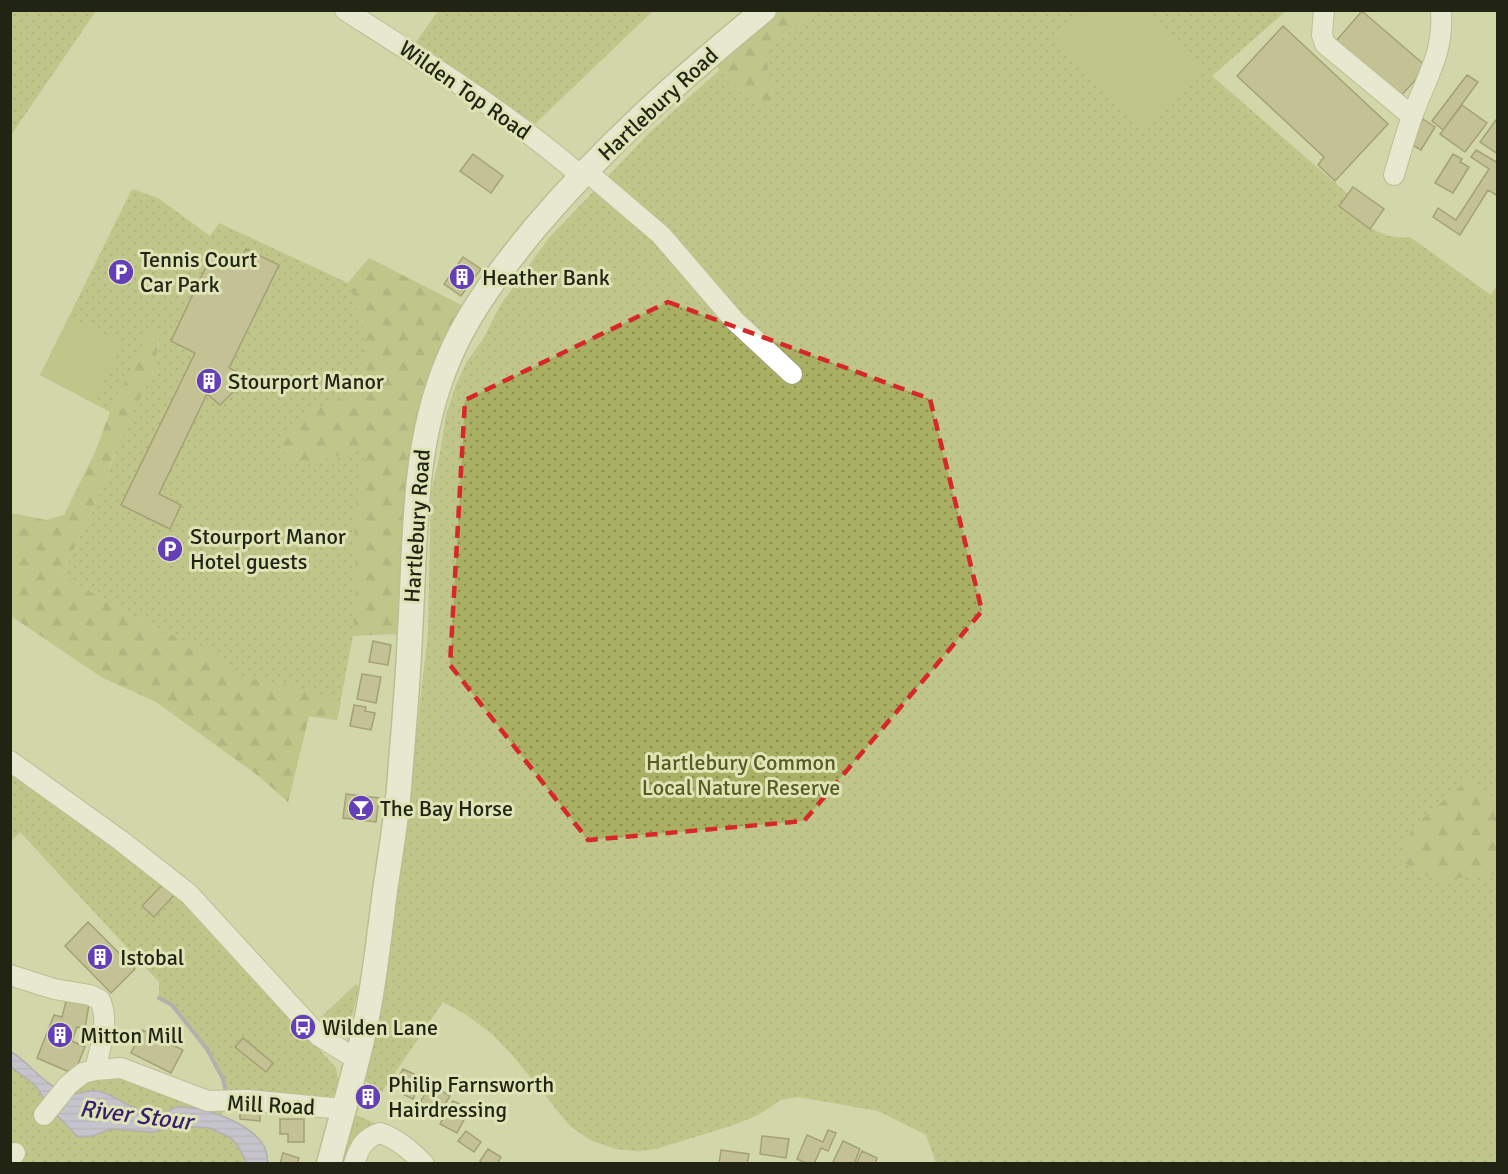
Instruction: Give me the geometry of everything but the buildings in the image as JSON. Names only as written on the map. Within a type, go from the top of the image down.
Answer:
[{"type":"main road","name":"Hartlebury Road","points":[[329,1164],[369,1008],[399,793],[417,490],[422,444],[434,397],[454,347],[473,311],[509,260],[583,173],[643,114],[703,60],[764,10]]},
{"type":"street","name":"Wilden Top Road","points":[[345,10],[429,63],[552,150],[661,235],[735,321],[792,374]]},
{"type":"street","points":[[1324,10],[1322,35],[1325,44],[1412,116]]},
{"type":"street","points":[[1394,174],[1412,116],[1434,66],[1440,46],[1442,10]]},
{"type":"street","points":[[10,762],[120,840],[189,894],[319,1036],[356,1059]]},
{"type":"street","points":[[10,975],[54,989],[90,995],[100,1000],[105,1012],[105,1027],[94,1070]]},
{"type":"street","name":"Mill Road","points":[[44,1115],[68,1085],[83,1073],[121,1068],[208,1101],[247,1100],[343,1109]]},
{"type":"street","points":[[354,1164],[358,1150],[366,1139],[380,1133],[390,1136],[408,1148],[424,1164]]},
{"type":"highlighted area","points":[[668,302],[930,399],[982,611],[804,821],[588,840],[450,665],[465,400]]},
{"type":"green space","points":[[10,11],[96,11],[11,135]]},
{"type":"green space","points":[[438,11],[653,11],[535,124],[416,42]]},
{"type":"green space","points":[[779,11],[815,11],[765,52],[775,104],[758,106],[731,84],[715,65]]},
{"type":"green space","name":"Hartlebury Common Local Nature Reserve","points":[[815,11],[1286,11],[1212,76],[1348,194],[1339,207],[1381,233],[1410,237],[1491,295],[1497,285],[1497,1163],[936,1163],[926,1135],[878,1111],[798,1097],[781,1100],[758,1115],[734,1125],[656,1149],[638,1151],[616,1149],[592,1141],[570,1126],[492,1034],[465,1014],[443,1002],[382,1092],[359,1077],[409,798],[428,632],[431,492],[446,415],[455,387],[467,361],[482,341],[501,304],[548,239],[649,133],[731,60],[765,52]]},
{"type":"green space","points":[[1086,11],[1147,11],[1203,72],[1140,129],[1057,37]]},
{"type":"green space","points":[[132,189],[158,198],[210,236],[219,223],[348,283],[369,258],[461,305],[419,411],[403,635],[353,636],[337,720],[309,716],[288,802],[260,777],[160,631],[62,575],[108,475],[119,440],[153,371],[158,355],[159,334],[152,328],[110,412],[40,375]]},
{"type":"green space","points":[[369,258],[461,305],[419,411],[403,635],[353,636],[356,586],[354,518],[368,448],[313,462],[290,460],[280,445],[313,410],[342,399],[365,357],[363,327],[349,283]]},
{"type":"green space","points":[[69,317],[123,344],[93,402],[40,375]]},
{"type":"green space","points":[[152,327],[159,334],[157,362],[62,575],[160,631],[211,650],[245,678],[279,683],[341,702],[337,720],[309,716],[288,802],[260,777],[156,702],[101,677],[11,616],[11,513],[46,520],[64,515],[95,452],[110,412]]},
{"type":"green space","points":[[10,762],[156,866],[336,1068],[339,1084],[332,1097],[320,1097],[294,1104],[224,1101],[222,1117],[190,1107],[175,1107],[162,1114],[145,1112],[110,1096],[86,1092],[78,1095],[62,1092],[95,1070],[199,1099],[226,1092],[223,1079],[207,1049],[172,1005],[159,998],[159,982],[20,832],[11,842]]},
{"type":"green space","points":[[1466,781],[1497,799],[1497,875],[1480,873],[1440,883],[1399,860],[1413,827]]},
{"type":"green space","points":[[356,984],[359,988],[349,1028],[336,1031],[320,1018]]},
{"type":"green space","points":[[10,1067],[36,1085],[50,1108],[78,1137],[92,1136],[111,1129],[152,1132],[180,1126],[210,1128],[231,1138],[247,1163],[11,1163]]},
{"type":"green space","points":[[352,1113],[381,1126],[346,1163],[339,1164]]},
{"type":"water","name":"River Stour","points":[[10,1051],[47,1082],[67,1093],[103,1092],[134,1108],[162,1114],[176,1107],[201,1109],[238,1123],[258,1138],[265,1148],[268,1163],[247,1163],[231,1138],[210,1128],[180,1126],[152,1132],[111,1129],[92,1136],[78,1137],[50,1108],[35,1085],[11,1067]]},
{"type":"waterway","points":[[159,998],[172,1005],[207,1049],[223,1079],[226,1092]]},
{"type":"place","name":"Tennis Court Car Park","points":[[121,272]]},
{"type":"place","name":"Heather Bank","points":[[462,277]]},
{"type":"place","name":"Stourport Manor","points":[[209,381]]},
{"type":"place","name":"Stourport Manor Hotel guests","points":[[170,549]]},
{"type":"place","name":"The Bay Horse","points":[[361,808]]},
{"type":"place","name":"Istobal","points":[[100,957]]},
{"type":"place","name":"Wilden Lane","points":[[303,1027]]},
{"type":"place","name":"Mitton Mill","points":[[60,1035]]},
{"type":"place","name":"Philip Farnsworth Hairdressing","points":[[368,1097]]}]
